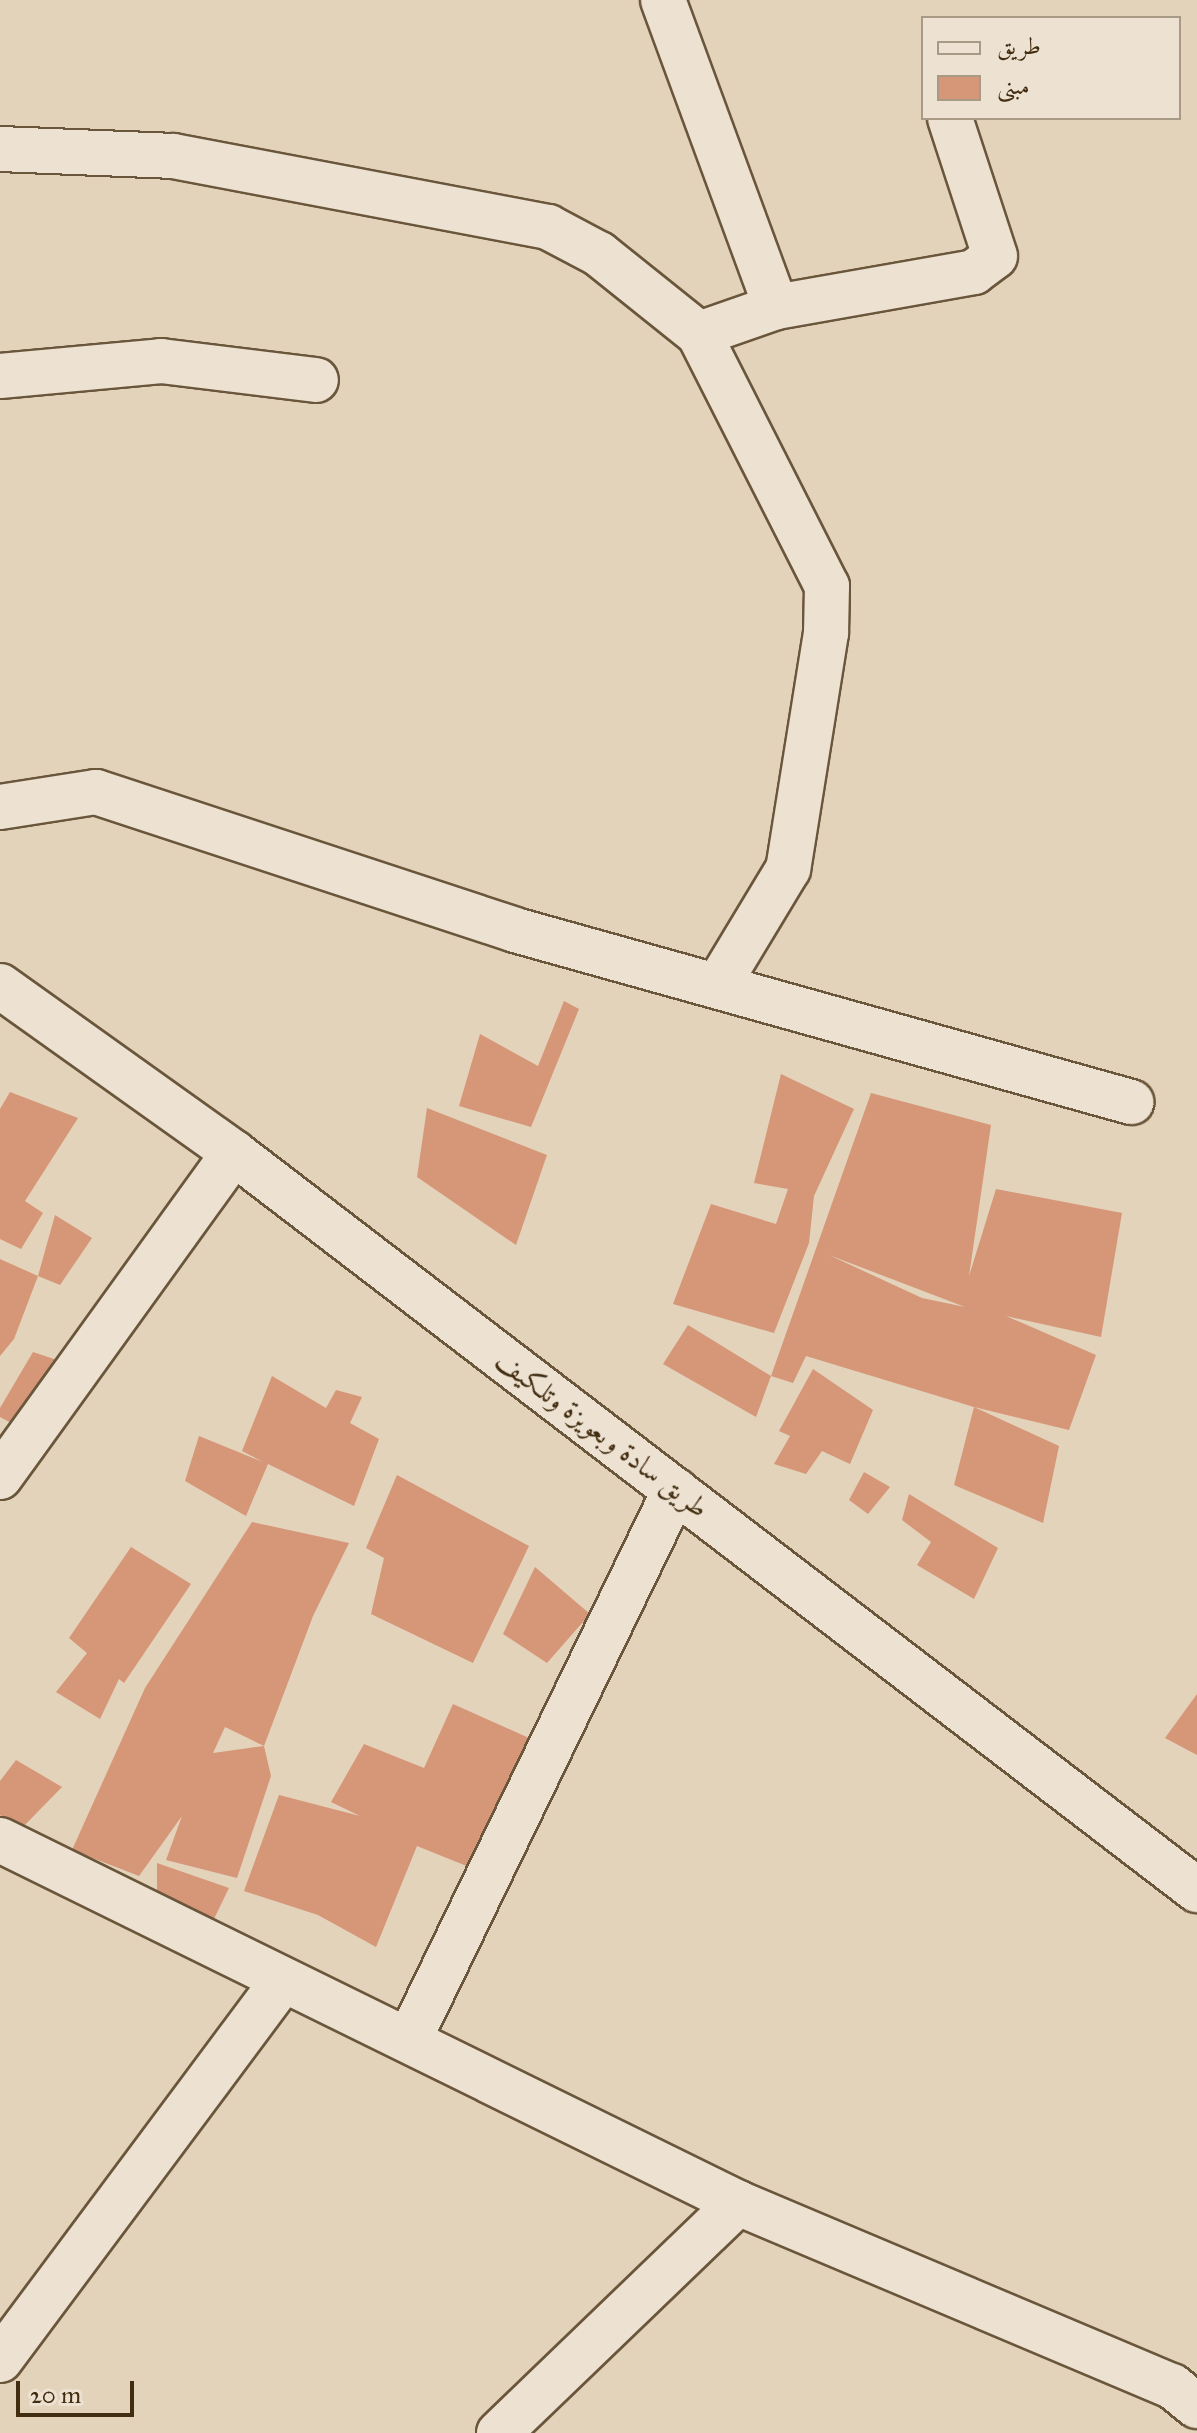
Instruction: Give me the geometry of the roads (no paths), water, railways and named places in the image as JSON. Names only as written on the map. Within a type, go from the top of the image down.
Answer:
[{"type":"street","points":[[663,0],[776,307]]},
{"type":"street","points":[[699,334],[776,307],[974,272],[995,256],[951,120]]},
{"type":"street","points":[[0,149],[173,156],[548,227],[599,254],[699,334],[827,586],[826,633],[788,869],[718,985]]},
{"type":"street","points":[[0,376],[161,361],[316,380]]},
{"type":"street","points":[[0,807],[96,792],[515,930],[1131,1102]]},
{"type":"street","name":"طريق سادة وبعويزة وتلكيف","points":[[0,986],[234,1153],[1197,1890]]},
{"type":"street","points":[[0,1477],[234,1153]]},
{"type":"street","points":[[409,2040],[675,1490]]},
{"type":"street","points":[[0,1840],[738,2203],[1172,2386],[1197,2406]]},
{"type":"street","points":[[0,2360],[283,1980]]},
{"type":"street","points":[[499,2433],[738,2203]]}]
